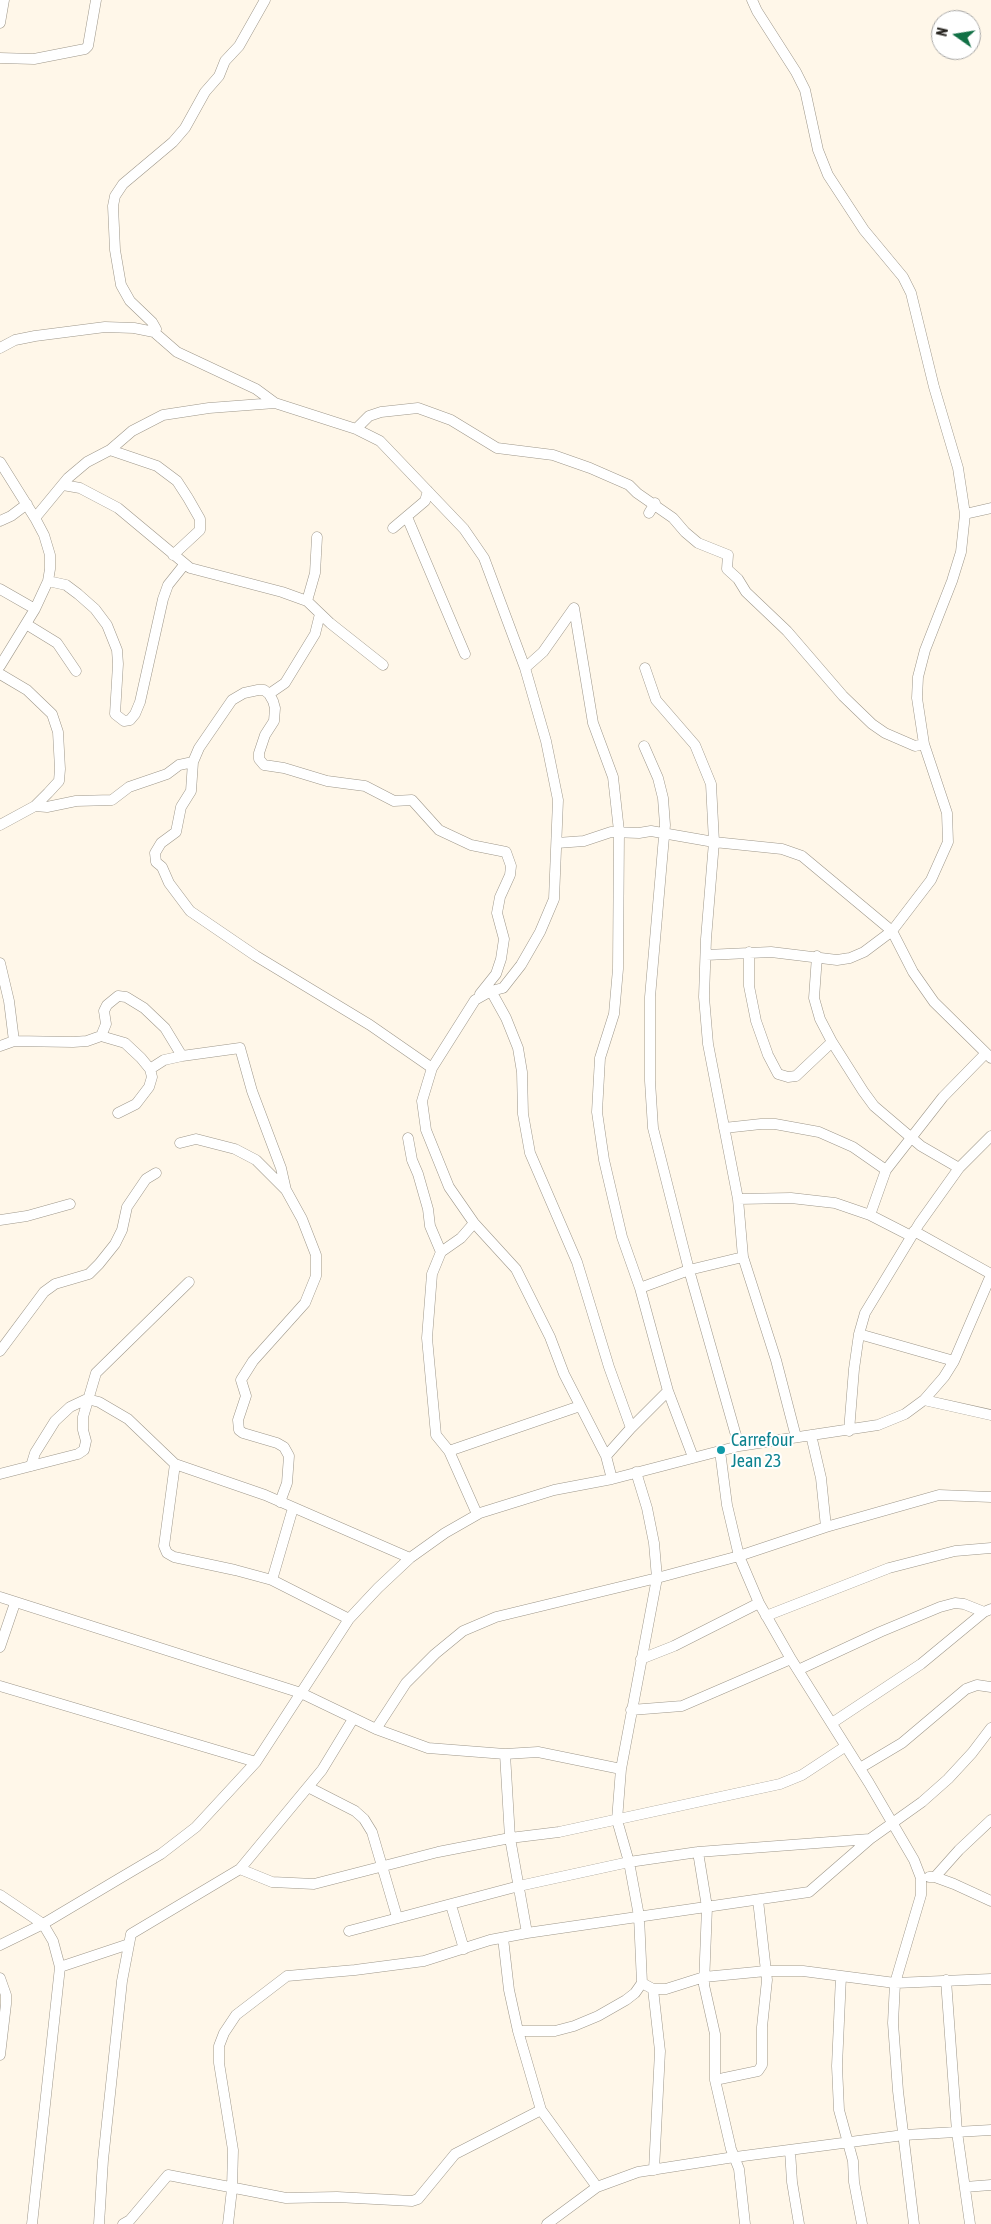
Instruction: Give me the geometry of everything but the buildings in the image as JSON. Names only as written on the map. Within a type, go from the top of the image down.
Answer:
[{"type":"street","points":[[0,23],[4,0]]},
{"type":"street","points":[[0,58],[34,59],[85,49],[88,46],[96,0]]},
{"type":"street","points":[[154,332],[156,329],[152,322],[130,301],[121,285],[115,250],[113,206],[115,196],[123,184],[173,142],[185,128],[205,92],[218,76],[225,62],[239,46],[265,0]]},
{"type":"street","points":[[706,955],[771,952],[837,960],[850,958],[871,948],[892,931],[930,880],[948,842],[947,813],[924,744],[917,698],[918,677],[925,650],[957,566],[965,514],[958,468],[934,386],[911,293],[903,277],[864,230],[832,181],[818,150],[805,90],[752,0]]},
{"type":"street","points":[[0,348],[15,340],[105,327],[134,328],[154,332],[177,352],[256,389],[275,402],[356,429],[380,441],[464,529],[484,558],[525,668],[546,742],[558,800],[554,899],[540,932],[521,965],[503,988],[491,991],[475,1000]]},
{"type":"street","points":[[36,518],[62,485],[86,462],[110,450],[132,431],[164,415],[209,408],[275,402]]},
{"type":"street","points":[[356,429],[369,416],[381,412],[418,408],[451,420],[497,448],[553,455],[629,485],[637,493],[655,503],[673,518],[698,543],[728,555],[728,569],[738,579],[746,592],[787,631],[843,696],[872,724],[884,733],[915,746],[924,744]]},
{"type":"street","points":[[110,450],[157,466],[176,481],[188,498],[200,519],[200,530],[173,555]]},
{"type":"street","points":[[0,462],[36,518],[50,555],[48,581],[35,609],[0,666]]},
{"type":"street","points":[[62,485],[80,488],[118,508],[184,565],[307,601],[320,614],[383,665]]},
{"type":"street","points":[[393,528],[425,501],[428,491]]},
{"type":"street","points":[[649,512],[655,503]]},
{"type":"street","points":[[0,521],[11,516],[27,504]]},
{"type":"street","points":[[965,514],[991,508]]},
{"type":"street","points":[[407,517],[465,654]]},
{"type":"street","points":[[307,601],[315,573],[317,537]]},
{"type":"street","points":[[48,581],[66,585],[95,609],[107,625],[117,650],[115,714],[124,721],[130,720],[140,702],[163,599],[168,585],[184,565]]},
{"type":"street","points":[[0,589],[35,609]]},
{"type":"street","points":[[525,668],[532,664],[543,652],[574,608],[593,723],[613,778],[619,831],[618,969],[614,1014],[600,1058],[598,1112],[604,1160],[622,1237],[640,1288],[668,1391],[693,1457]]},
{"type":"street","points":[[269,694],[285,683],[315,634],[320,614]]},
{"type":"street","points":[[26,624],[57,643],[65,652],[76,671]]},
{"type":"street","points":[[645,668],[656,700],[695,745],[711,784],[714,842],[704,996],[708,1044],[738,1199],[743,1257],[776,1360],[796,1437]]},
{"type":"street","points":[[0,674],[27,690],[52,714],[56,723],[60,769],[59,781],[35,806],[0,825]]},
{"type":"street","points":[[432,1068],[370,1025],[227,937],[190,912],[169,883],[162,867],[156,862],[155,853],[160,843],[176,832],[181,807],[191,791],[193,762],[199,748],[232,700],[244,692],[264,690],[269,694],[275,708],[272,725],[265,736],[259,753],[259,758],[264,765],[284,768],[327,782],[365,786],[394,800],[412,800],[439,830],[471,845],[506,852],[511,866],[510,875],[500,898],[497,913],[504,940],[501,959],[496,974],[475,1000],[432,1068],[422,1101],[426,1130],[450,1187],[474,1223],[516,1269],[550,1337],[564,1374],[606,1456],[612,1479]]},
{"type":"street","points":[[644,746],[662,791],[665,834],[650,997],[650,1080],[654,1128],[689,1270],[739,1446]]},
{"type":"street","points":[[35,806],[47,807],[76,801],[112,800],[129,788],[166,774],[179,765],[193,762]]},
{"type":"street","points":[[557,843],[584,841],[602,834],[619,831],[635,833],[651,831],[714,842],[782,849],[802,856],[892,931],[912,972],[934,1002],[989,1055],[943,1097],[886,1170],[870,1215]]},
{"type":"street","points":[[749,952],[749,986],[756,1021],[768,1054],[778,1074],[788,1077],[796,1076],[832,1042]]},
{"type":"street","points":[[816,956],[814,998],[820,1019],[832,1042],[874,1106],[921,1146],[959,1168]]},
{"type":"street","points":[[0,963],[9,1001],[14,1041]]},
{"type":"street","points":[[491,991],[506,1018],[518,1048],[522,1072],[523,1114],[530,1153],[577,1262],[630,1428]]},
{"type":"street","points":[[101,1036],[106,1024],[104,1011],[107,1005],[121,995],[144,1008],[172,1038],[182,1056]]},
{"type":"street","points":[[0,1046],[14,1041],[73,1042],[87,1041],[101,1036],[125,1043],[150,1069],[152,1077],[149,1087],[136,1104],[118,1113]]},
{"type":"street","points":[[150,1069],[164,1060],[240,1048],[256,1102],[282,1168],[286,1190]]},
{"type":"street","points":[[724,1128],[775,1124],[819,1132],[853,1147],[886,1170]]},
{"type":"street","points":[[849,1431],[859,1334],[865,1313],[874,1295],[913,1234],[959,1168],[991,1136]]},
{"type":"street","points":[[408,1138],[412,1160],[428,1209],[430,1226],[441,1252]]},
{"type":"street","points":[[180,1142],[196,1139],[235,1148],[256,1160],[286,1190],[302,1219],[316,1255],[316,1276],[305,1303],[282,1330],[271,1339],[242,1376],[241,1380],[246,1396],[238,1425],[239,1430],[243,1433],[277,1443],[288,1452],[290,1462],[287,1483],[280,1502]]},
{"type":"street","points":[[0,1351],[44,1292],[55,1284],[89,1274],[103,1259],[115,1244],[122,1230],[127,1207],[146,1179],[156,1173]]},
{"type":"street","points":[[0,1944],[43,1924],[138,1868],[196,1827],[256,1762],[349,1619],[410,1558],[444,1533],[477,1514],[554,1490],[612,1479],[739,1446],[849,1431],[878,1425],[905,1414],[924,1400],[944,1377],[954,1361],[991,1274],[913,1234],[870,1215],[835,1204],[810,1199],[738,1199]]},
{"type":"street","points":[[0,1220],[27,1216],[70,1204]]},
{"type":"street","points":[[474,1223],[461,1238],[441,1252],[432,1274],[427,1338],[436,1435],[449,1451],[477,1514]]},
{"type":"street","points":[[640,1288],[689,1270],[743,1257]]},
{"type":"street","points":[[0,1474],[78,1454],[84,1450],[86,1441],[83,1430],[83,1416],[96,1373],[189,1282]]},
{"type":"street","points":[[859,1334],[954,1361]]},
{"type":"street","points":[[606,1456],[630,1428],[668,1391]]},
{"type":"street","points":[[31,1466],[35,1453],[55,1421],[70,1407],[87,1399],[98,1402],[128,1420],[176,1464],[265,1495],[410,1558]]},
{"type":"street","points":[[924,1400],[991,1415]]},
{"type":"street","points":[[449,1451],[580,1406]]},
{"type":"street","points":[[811,1435],[821,1478],[826,1527]]},
{"type":"street","points":[[720,1451],[726,1505],[739,1556],[759,1603],[791,1659],[893,1823],[914,1860],[921,1878],[921,1895],[894,1983],[893,2023],[914,2224]]},
{"type":"street","points":[[176,1464],[164,1546],[167,1553],[174,1557],[272,1580],[349,1619]]},
{"type":"street","points":[[518,2031],[555,2031],[574,2026],[598,2016],[626,2000],[635,1994],[642,1983],[639,1916],[629,1862],[617,1820],[621,1770],[657,1578],[647,1508],[636,1472]]},
{"type":"street","points":[[376,1729],[406,1683],[435,1654],[463,1631],[496,1617],[739,1556],[826,1527],[939,1496],[991,1497]]},
{"type":"street","points":[[272,1580],[293,1508]]},
{"type":"street","points":[[766,1616],[889,1568],[955,1551],[991,1548]]},
{"type":"street","points":[[0,1597],[301,1693],[376,1729],[440,1750],[506,1754],[538,1752],[621,1770]]},
{"type":"street","points":[[0,1647],[15,1603]]},
{"type":"street","points":[[641,1659],[674,1646],[759,1603]]},
{"type":"street","points":[[798,1670],[940,1607],[955,1603],[987,1610]]},
{"type":"street","points":[[832,1723],[921,1664],[987,1610]]},
{"type":"street","points":[[632,1710],[682,1706],[791,1659]]},
{"type":"street","points":[[860,1768],[902,1743],[966,1689],[978,1685],[991,1687]]},
{"type":"street","points":[[0,1686],[256,1762]]},
{"type":"street","points":[[99,2224],[103,2160],[121,1991],[131,1934],[240,1869],[322,1770],[353,1719]]},
{"type":"street","points":[[228,2224],[232,2189],[233,2150],[219,2063],[219,2046],[224,2033],[236,2015],[287,1976],[389,1967],[424,1961],[527,1933],[809,1892],[870,1839],[922,1802],[948,1779],[972,1753],[991,1728]]},
{"type":"street","points":[[240,1869],[272,1882],[314,1884],[438,1852],[510,1838],[559,1832],[780,1784],[802,1775],[846,1746]]},
{"type":"street","points":[[506,1754],[510,1838],[527,1933]]},
{"type":"street","points":[[308,1787],[355,1811],[364,1820],[372,1832],[397,1917]]},
{"type":"street","points":[[935,1877],[959,1850],[991,1820]]},
{"type":"street","points":[[349,1931],[519,1886],[629,1862],[698,1852],[870,1839]]},
{"type":"street","points":[[698,1852],[708,1907],[704,1985],[715,2034],[715,2080],[731,2149],[739,2168],[745,2224]]},
{"type":"street","points":[[921,1878],[935,1877],[991,1901]]},
{"type":"street","points":[[0,1895],[43,1924],[53,1941],[60,1967],[32,2224]]},
{"type":"street","points":[[715,2080],[758,2072],[760,2069],[763,2054],[762,2027],[766,1996],[766,1971],[758,1900]]},
{"type":"street","points":[[451,1905],[464,1949]]},
{"type":"street","points":[[503,1938],[509,1990],[518,2031],[541,2110],[597,2187]]},
{"type":"street","points":[[60,1967],[129,1944]]},
{"type":"street","points":[[642,1983],[653,1989],[666,1989],[704,1977],[766,1971],[803,1971],[894,1983],[991,1979]]},
{"type":"street","points":[[841,1976],[838,2094],[841,2123],[848,2142],[862,2224]]},
{"type":"street","points":[[0,1978],[6,1995],[0,2055]]},
{"type":"street","points":[[946,1980],[957,2132],[970,2224]]},
{"type":"street","points":[[653,1989],[660,2051],[654,2170]]},
{"type":"street","points":[[123,2224],[130,2220],[168,2175],[286,2198],[358,2198],[412,2201],[418,2198],[455,2154],[541,2110]]},
{"type":"street","points":[[547,2224],[597,2187],[638,2172],[904,2135],[991,2130]]},
{"type":"street","points":[[790,2150],[792,2182],[799,2224]]},
{"type":"street","points":[[965,2187],[991,2185]]},
{"type":"place","name":"Carrefour Jean 23","points":[[721,1450]]}]
